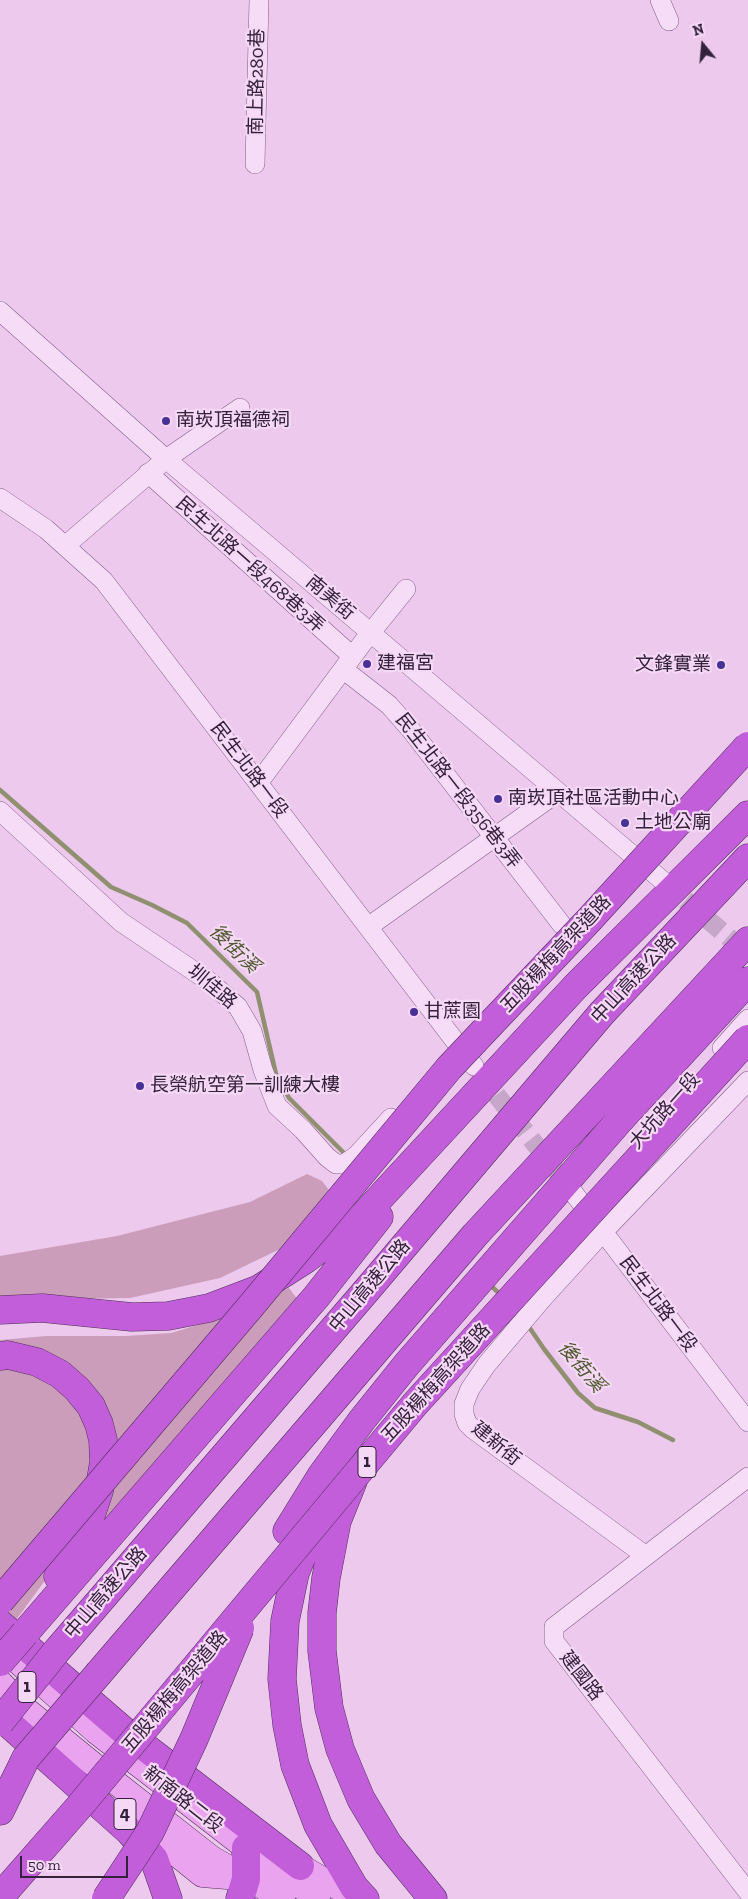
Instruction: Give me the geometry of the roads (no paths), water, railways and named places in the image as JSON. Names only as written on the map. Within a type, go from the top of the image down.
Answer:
[{"type":"highway","name":"五股楊梅高架道路","points":[[0,1602],[251,1306],[449,1068],[589,920],[748,746]]},
{"type":"highway","points":[[0,1310],[42,1308],[132,1317],[168,1316],[208,1308],[259,1289],[312,1254],[363,1216],[576,986],[748,814]]},
{"type":"highway","name":"中山高速公路","points":[[9,1716],[55,1653],[602,1013],[748,858]]},
{"type":"highway","points":[[0,1791],[98,1673],[475,1235],[748,941]]},
{"type":"highway","points":[[106,1899],[150,1832],[194,1739],[261,1580],[287,1531],[321,1476],[362,1420],[407,1364],[619,1121],[748,981]]},
{"type":"highway","name":"五股楊梅高架道路","points":[[0,1897],[78,1808],[415,1404],[748,1039]]},
{"type":"highway","points":[[0,1662],[316,1297],[380,1214],[413,1164]]},
{"type":"highway","points":[[0,1322],[22,1320],[61,1311]]},
{"type":"highway","points":[[0,1356],[8,1355],[37,1362],[60,1374],[77,1389],[91,1406],[99,1424],[103,1440],[104,1462],[99,1491],[90,1518],[72,1553],[25,1632]]},
{"type":"highway","points":[[365,1899],[354,1887],[318,1825],[295,1765],[287,1725],[282,1679],[285,1621],[295,1573],[314,1526],[350,1456],[407,1364]]},
{"type":"highway","points":[[407,1364],[337,1521],[326,1578],[322,1613],[322,1650],[329,1708],[340,1749],[361,1799],[388,1844],[433,1899]]},
{"type":"highway","points":[[0,1624],[124,1731],[293,1882]]},
{"type":"highway","points":[[9,1716],[129,1831],[154,1859],[168,1899]]},
{"type":"highway","points":[[0,1811],[26,1758]]},
{"type":"highway","points":[[246,1848],[248,1892]]},
{"type":"main road","name":"新南路二段","points":[[0,1646],[95,1731],[246,1848]]},
{"type":"main road","name":"4","points":[[0,1682],[9,1716],[88,1784],[202,1874],[248,1892],[293,1882],[358,1899]]},
{"type":"main road","name":"新南路二段","points":[[9,1716],[120,1786],[212,1858],[248,1892]]},
{"type":"main road","name":"4","points":[[246,1848],[318,1899]]},
{"type":"street","name":"南上路280巷","points":[[255,164],[259,0]]},
{"type":"street","points":[[660,0],[669,21]]},
{"type":"street","name":"南美街","points":[[0,311],[166,459],[663,882]]},
{"type":"street","points":[[65,546],[148,473],[240,408]]},
{"type":"street","name":"民生北路一段468巷3弄","points":[[148,473],[347,663]]},
{"type":"street","name":"民生北路一段","points":[[0,498],[46,529],[104,581],[474,1066]]},
{"type":"street","points":[[259,782],[347,663],[406,589]]},
{"type":"street","name":"民生北路一段356巷3弄","points":[[347,663],[390,705],[411,730],[562,925]]},
{"type":"street","points":[[368,927],[558,792]]},
{"type":"street","name":"圳佳路","points":[[0,811],[121,922],[210,982],[238,1007],[252,1031],[263,1070],[277,1106],[336,1164],[350,1160],[459,1046]]},
{"type":"street","name":"大坑路一段","points":[[581,1203],[748,1019]]},
{"type":"street","name":"大坑路一段","points":[[603,1232],[748,1081]]},
{"type":"street","name":"民生北路一段","points":[[569,1187],[748,1422]]},
{"type":"street","name":"建新街","points":[[603,1232],[542,1299],[487,1364],[470,1389],[464,1404],[464,1414],[467,1423],[473,1429],[646,1556]]},
{"type":"street","name":"建國路","points":[[748,1477],[554,1627],[554,1641],[748,1892]]},
{"type":"waterway","name":"後街溪","points":[[0,790],[111,887],[187,923],[257,992],[276,1074],[289,1098],[347,1156]]},
{"type":"waterway","name":"後街溪","points":[[489,1284],[502,1296]]},
{"type":"waterway","name":"後街溪","points":[[527,1324],[578,1393],[595,1408],[638,1422],[673,1440]]},
{"type":"tunnel","points":[[664,882],[748,954]]},
{"type":"tunnel","points":[[479,1073],[569,1187]]},
{"type":"place","name":"南崁頂福德祠","points":[[166,421]]},
{"type":"place","name":"建福宮","points":[[367,664]]},
{"type":"place","name":"文鋒實業","points":[[721,665]]},
{"type":"place","name":"南崁頂社區活動中心","points":[[498,799]]},
{"type":"place","name":"土地公廟","points":[[625,823]]},
{"type":"place","name":"甘蔗園","points":[[414,1012]]},
{"type":"place","name":"長榮航空第一訓練大樓","points":[[140,1086]]}]
